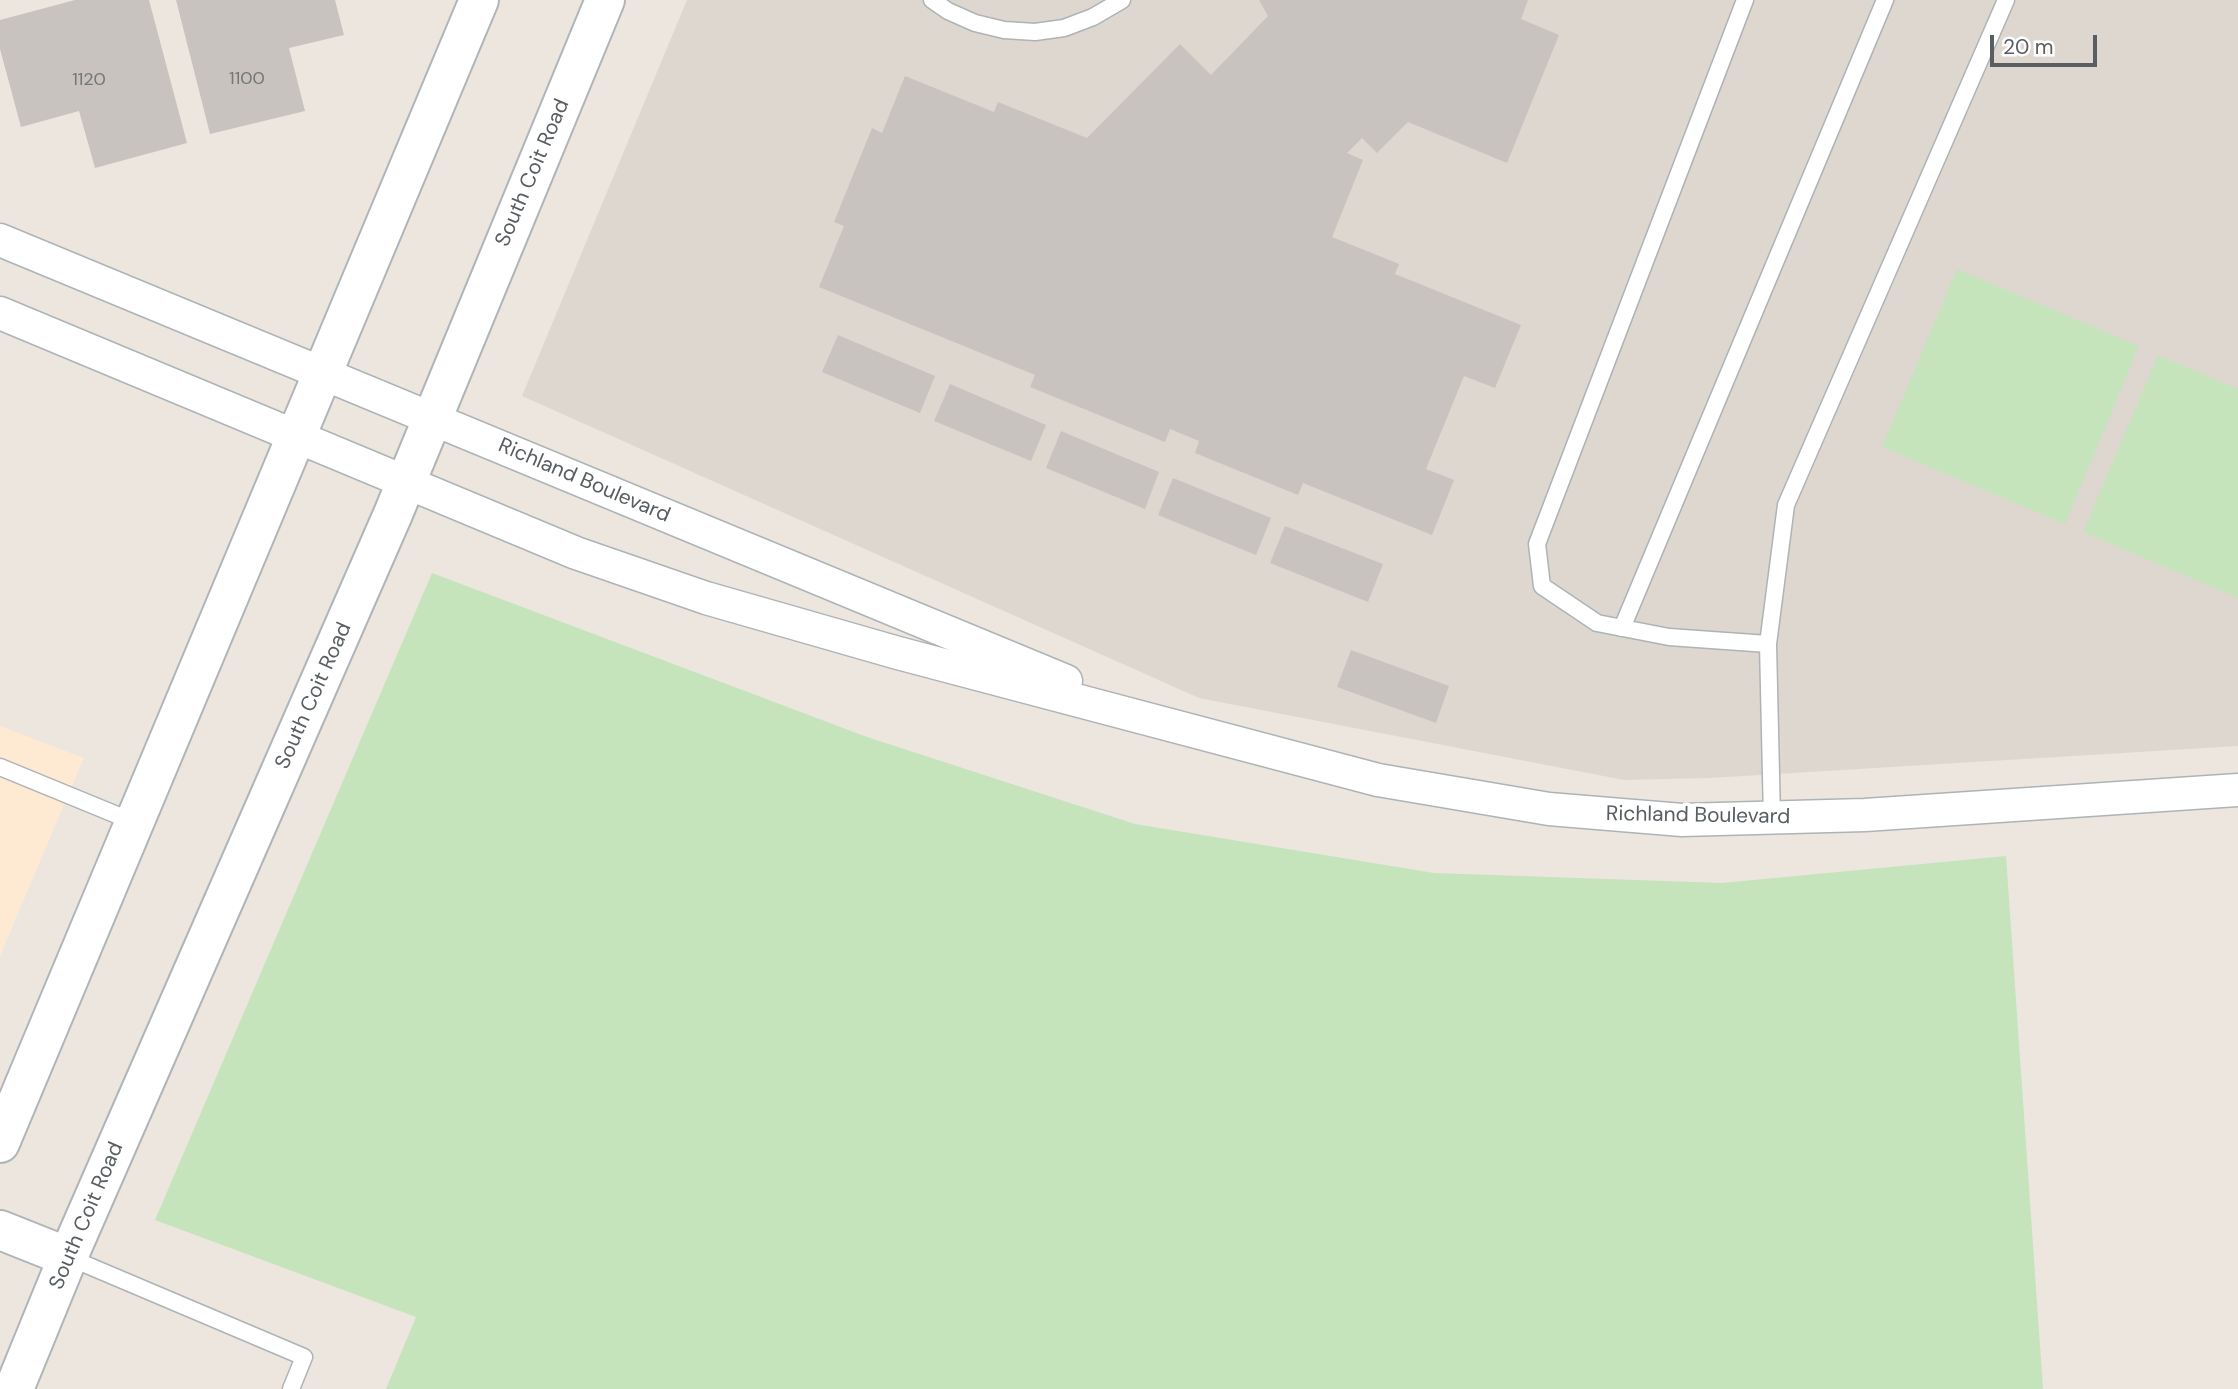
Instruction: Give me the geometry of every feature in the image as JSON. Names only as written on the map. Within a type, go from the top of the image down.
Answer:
[{"type":"main road","points":[[0,1143],[479,0]]},
{"type":"main road","name":"South Coit Road","points":[[14,1389],[68,1257],[407,482],[605,0]]},
{"type":"main road","points":[[0,1230],[68,1257]]},
{"type":"street","name":"Richland Boulevard","points":[[0,240],[1168,723]]},
{"type":"street","name":"Richland Boulevard","points":[[0,313],[576,553],[706,598],[898,653],[1168,723],[1315,766],[1500,803],[1646,818],[1772,819],[2238,790]]},
{"type":"lane","points":[[932,0],[948,11],[975,23],[1004,30],[1035,32],[1083,21],[1122,0]]},
{"type":"lane","points":[[1745,0],[1537,544],[1542,586],[1597,623],[1669,637],[1769,644]]},
{"type":"lane","points":[[1622,628],[1885,0]]},
{"type":"lane","points":[[1772,819],[1769,644],[1786,505],[2006,0]]},
{"type":"lane","points":[[0,767],[134,822]]},
{"type":"lane","points":[[68,1257],[304,1357],[291,1389]]},
{"type":"shaded area","points":[[687,0],[2238,0],[2238,746],[1710,778],[1624,780],[1199,698],[522,396]]},
{"type":"shaded area","points":[[0,726],[84,758],[0,956]]},
{"type":"green space","points":[[1957,269],[2139,346],[2065,524],[1882,447]]},
{"type":"green space","points":[[2158,355],[2238,389],[2238,598],[2083,532]]},
{"type":"green space","points":[[432,573],[867,737],[1135,824],[1434,873],[1722,883],[2006,856],[2043,1389],[386,1389],[416,1317],[155,1220]]},
{"type":"building","points":[[75,0],[149,0],[187,143],[95,168],[79,111],[21,127],[0,49],[0,20]]},
{"type":"building","points":[[176,0],[335,0],[344,35],[289,48],[305,111],[210,134]]},
{"type":"building","points":[[1259,0],[1528,0],[1521,19],[1559,35],[1507,163],[1408,122],[1377,153],[1362,138],[1347,153],[1363,160],[1332,237],[1399,264],[1395,274],[1521,325],[1495,388],[1464,376],[1426,469],[1454,480],[1432,535],[1303,483],[1298,495],[1195,453],[1199,441],[1170,429],[1165,442],[1030,387],[1035,375],[819,287],[844,226],[834,222],[872,128],[882,133],[905,76],[994,112],[998,102],[1087,138],[1180,44],[1211,75],[1268,16]]},
{"type":"building","points":[[838,335],[935,376],[920,413],[822,372]]},
{"type":"building","points":[[950,384],[1046,425],[1031,461],[934,421]]},
{"type":"building","points":[[1061,431],[1159,472],[1145,509],[1046,468]]},
{"type":"building","points":[[1173,478],[1271,518],[1256,555],[1158,515]]},
{"type":"building","points":[[1285,526],[1383,564],[1368,602],[1270,563]]},
{"type":"building","points":[[1351,650],[1449,686],[1436,723],[1337,687]]}]
